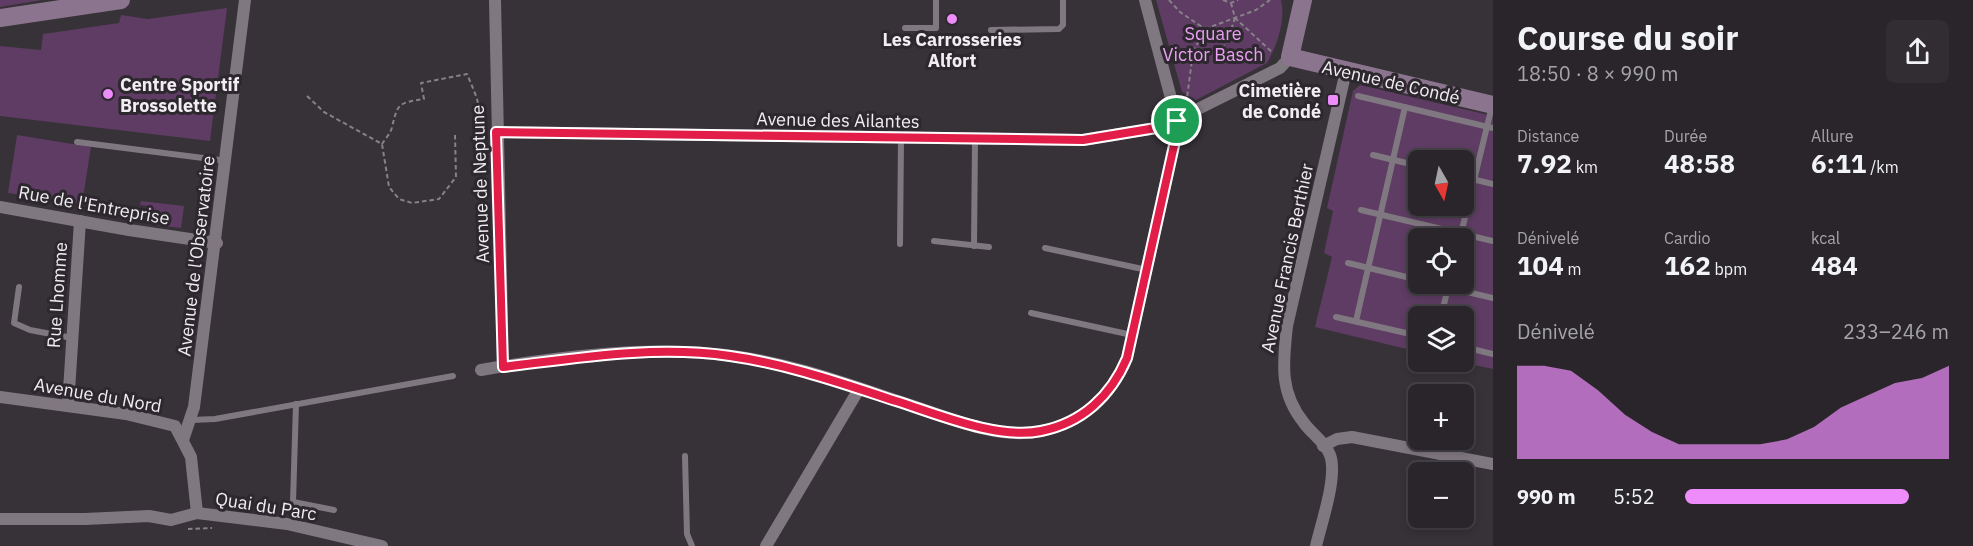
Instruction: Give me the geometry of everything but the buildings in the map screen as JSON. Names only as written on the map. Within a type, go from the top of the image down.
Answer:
[{"type":"street","points":[[0,18],[121,0]]},
{"type":"street","name":"Avenue de l'Observatoire","points":[[183,440],[192,420],[217,243],[245,0]]},
{"type":"street","name":"Avenue de Neptune","points":[[495,0],[496,132],[503,367]]},
{"type":"street","points":[[481,370],[618,354],[681,351],[766,361],[969,424],[1001,430],[1040,432],[1082,415],[1111,390],[1127,358],[1175,141],[1177,121],[1145,0]]},
{"type":"street","points":[[1281,55],[1303,0]]},
{"type":"street","name":"Avenue des Ailantes","points":[[496,132],[1083,140],[1162,127],[1177,121],[1280,68],[1281,55]]},
{"type":"street","name":"Avenue de Condé","points":[[1281,55],[1493,104]]},
{"type":"street","name":"Avenue Francis Berthier","points":[[1316,546],[1332,465],[1330,454],[1293,407],[1284,386],[1282,368],[1287,326],[1346,71]]},
{"type":"street","name":"Rue de l'Entreprise","points":[[0,207],[217,243]]},
{"type":"street","name":"Rue Lhomme","points":[[68,406],[80,221]]},
{"type":"street","points":[[766,546],[859,389]]},
{"type":"street","name":"Avenue du Nord","points":[[0,397],[126,414],[175,426],[183,440]]},
{"type":"street","points":[[1323,446],[1337,439],[1352,437],[1493,464]]},
{"type":"street","points":[[183,440],[191,457],[197,513]]},
{"type":"street","name":"Quai du Parc","points":[[0,519],[149,516],[171,520],[197,513],[287,524],[382,546]]},
{"type":"lane","points":[[905,28],[936,28],[936,0]]},
{"type":"lane","points":[[991,30],[1059,29],[1063,25],[1063,0]]},
{"type":"lane","points":[[1358,96],[1490,127]]},
{"type":"lane","points":[[1493,104],[1490,127],[1474,179],[1493,184]]},
{"type":"lane","points":[[1356,321],[1405,107]]},
{"type":"lane","points":[[900,244],[901,139]]},
{"type":"lane","points":[[974,246],[975,139]]},
{"type":"lane","points":[[77,142],[227,161]]},
{"type":"lane","points":[[1373,155],[1408,163]]},
{"type":"lane","points":[[1360,210],[1431,228]]},
{"type":"lane","points":[[1474,238],[1493,241]]},
{"type":"lane","points":[[934,241],[989,247]]},
{"type":"lane","points":[[1045,248],[1147,270]]},
{"type":"lane","points":[[1348,263],[1408,277]]},
{"type":"lane","points":[[19,287],[14,323],[30,330],[73,338]]},
{"type":"lane","points":[[1474,293],[1493,298]]},
{"type":"lane","points":[[1031,313],[1132,335]]},
{"type":"lane","points":[[1336,317],[1408,333]]},
{"type":"lane","points":[[1474,349],[1493,354]]},
{"type":"lane","points":[[192,420],[215,418],[453,376]]},
{"type":"lane","points":[[296,404],[293,502],[334,510]]},
{"type":"lane","points":[[685,456],[687,534],[692,546]]},
{"type":"path","points":[[1169,0],[1205,29]]},
{"type":"path","points":[[1223,0],[1231,3],[1238,0]]},
{"type":"path","points":[[1172,104],[1187,98],[1194,52],[1205,29],[1256,10],[1270,0]]},
{"type":"path","points":[[1224,47],[1231,36],[1235,18],[1231,3]]},
{"type":"path","points":[[1235,18],[1281,55]]},
{"type":"path","points":[[1216,46],[1224,47],[1229,57],[1220,61],[1214,56],[1213,50],[1216,46]]},
{"type":"path","points":[[455,135],[456,177],[440,199],[412,203],[399,199],[389,188],[382,144],[392,128],[392,119],[397,108],[405,102],[423,99],[421,83],[467,74],[479,105],[480,123],[474,132]]},
{"type":"path","points":[[307,96],[324,112],[382,144]]},
{"type":"green space","points":[[0,0],[42,0],[0,7]]},
{"type":"green space","name":"Square Victor Basch","points":[[1156,0],[1281,0],[1280,33],[1267,63],[1196,100],[1182,92]]},
{"type":"green space","name":"Centre Sportif Brossolette","points":[[227,8],[210,141],[0,116],[0,46],[41,50],[43,34],[119,23],[121,15],[148,19]]},
{"type":"green space","points":[[1360,85],[1493,116],[1493,369],[1474,365],[1474,306],[1408,306],[1408,349],[1315,327],[1332,257],[1324,253],[1333,211],[1327,208],[1353,91]]},
{"type":"green space","points":[[17,135],[91,147],[82,204],[8,193]]},
{"type":"green space","points":[[141,201],[184,206],[181,228],[147,224],[149,206],[140,205]]},
{"type":"place","name":"Les Carrosseries Alfort","points":[[952,19]]},
{"type":"place","name":"Centre Sportif Brossolette","points":[[108,94]]},
{"type":"place","name":"Cimetière de Condé","points":[[1333,100]]},
{"type":"route","points":[[1177,121],[1175,141],[1127,358],[1111,390],[1082,415],[1062,425],[1040,432],[1020,432],[981,426],[958,421],[797,369],[766,361],[726,355],[654,351],[503,367],[496,132],[1083,140],[1162,127],[1177,121]]}]
